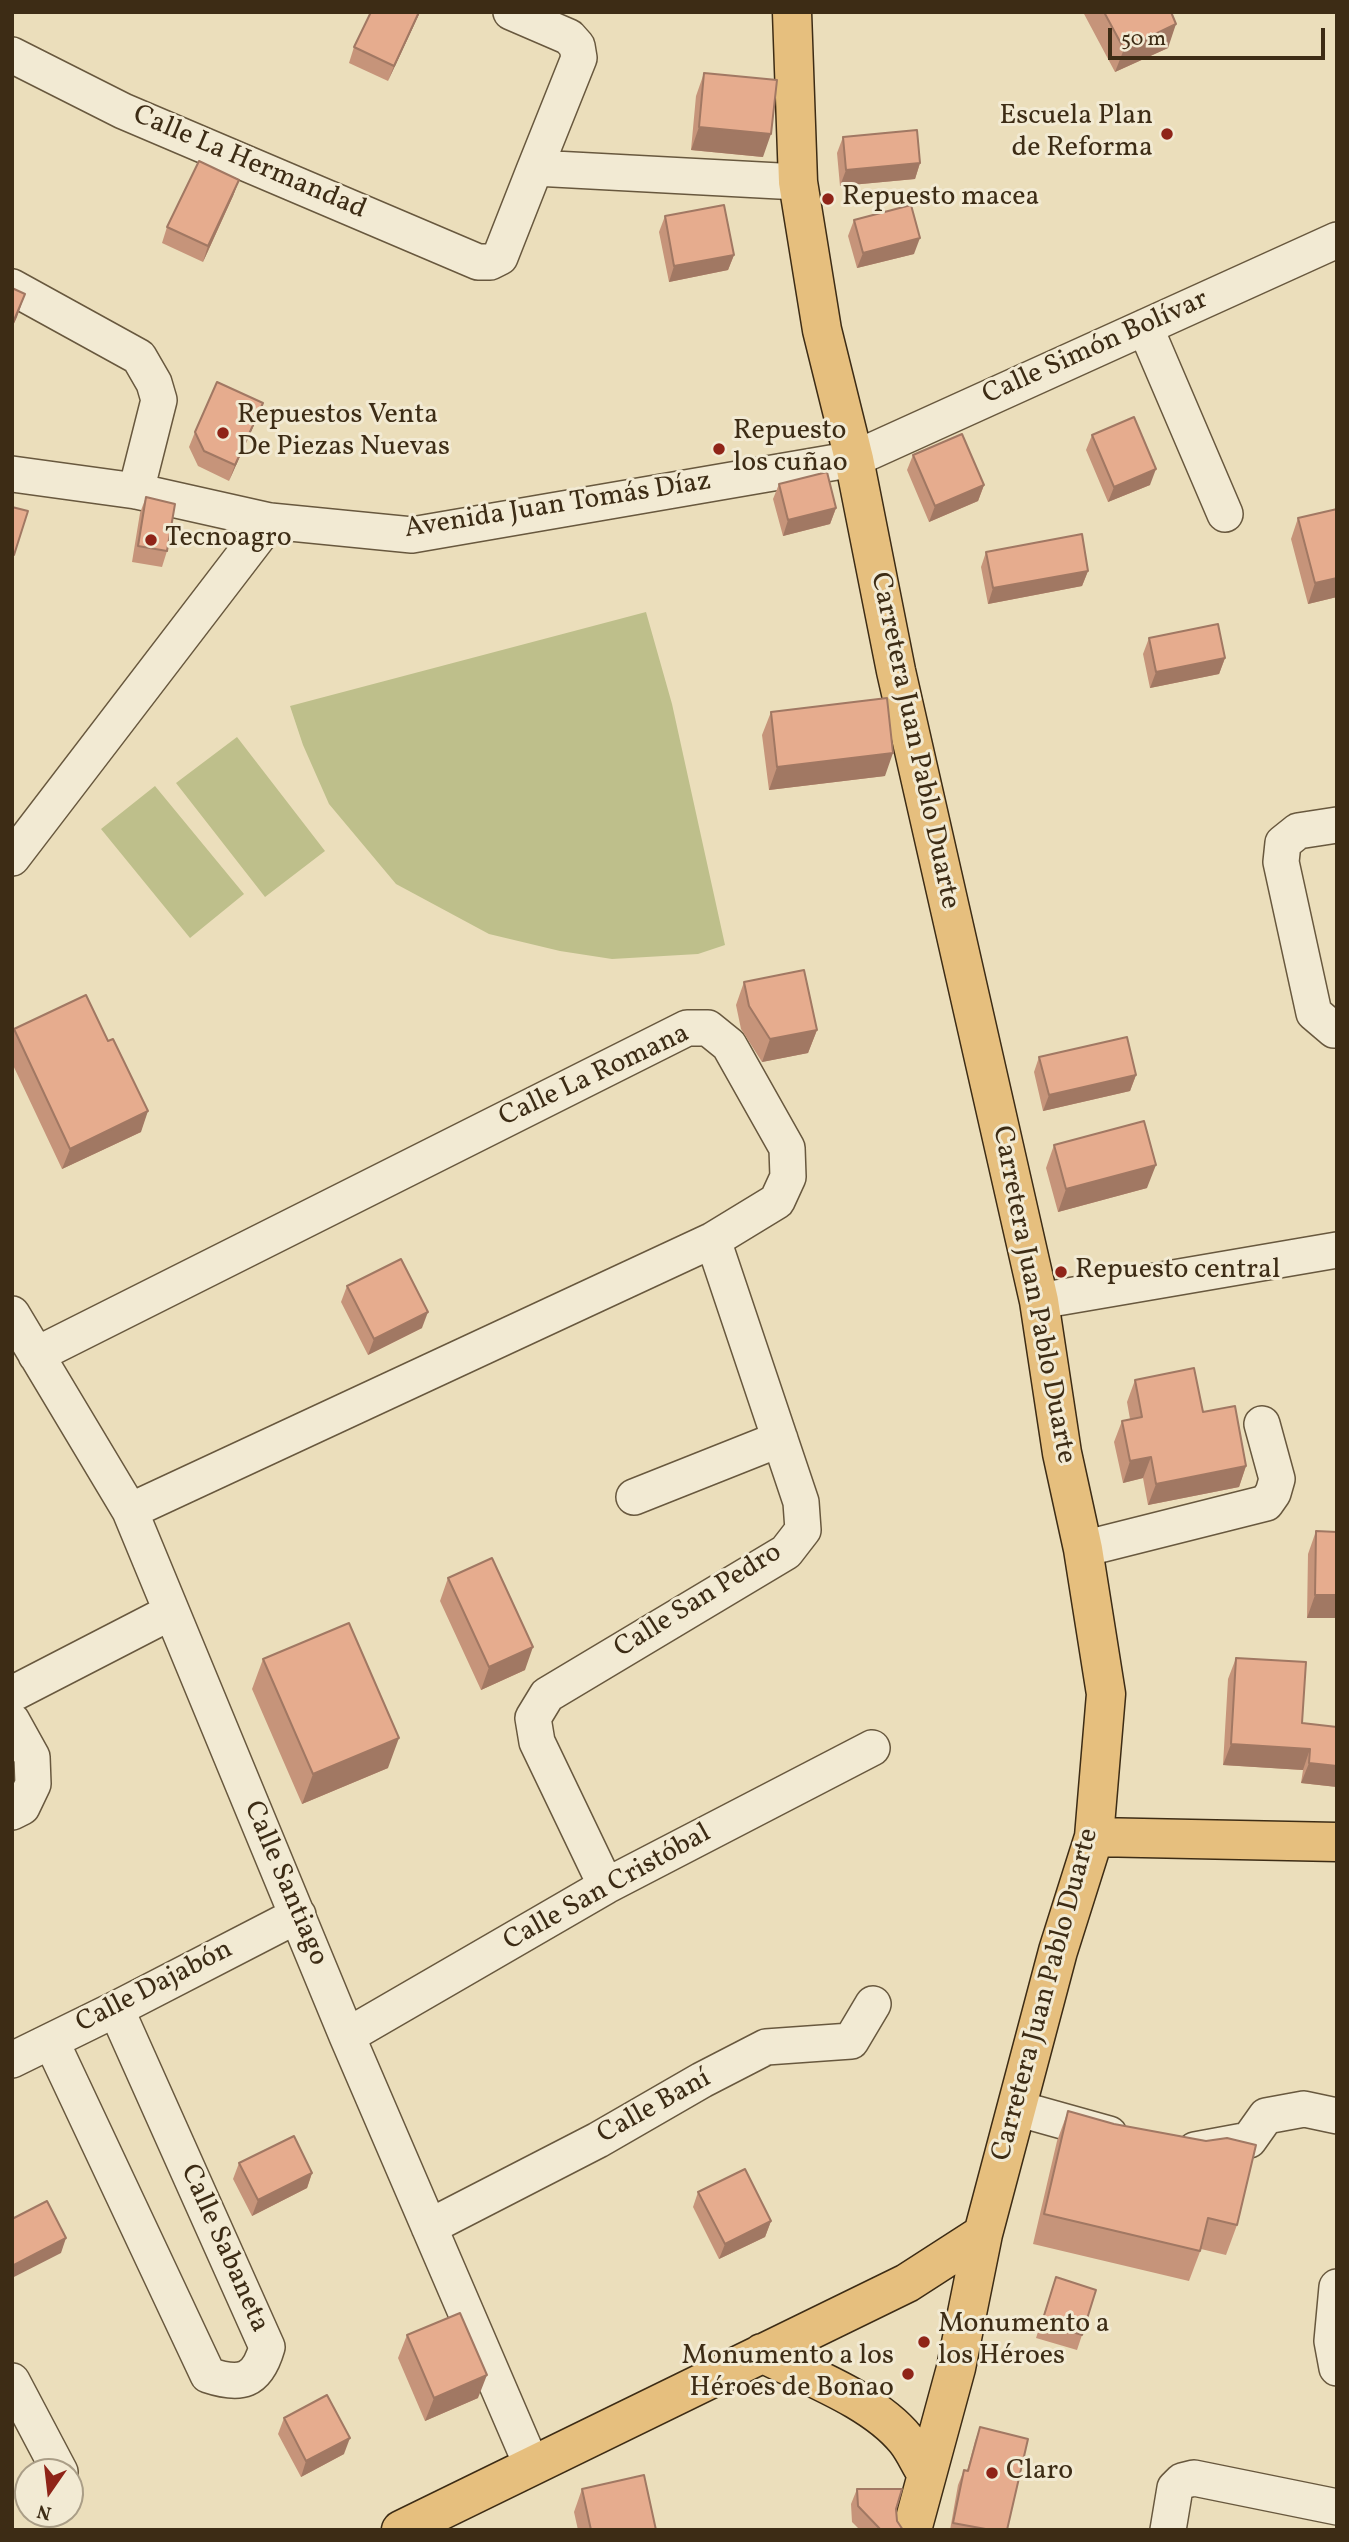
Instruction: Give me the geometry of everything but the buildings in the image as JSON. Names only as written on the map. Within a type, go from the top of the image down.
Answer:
[{"type":"main road","name":"Carretera Juan Pablo Duarte","points":[[792,12],[798,182],[822,331],[854,459],[895,671],[1039,1301],[1062,1453],[1083,1549],[1106,1694],[1094,1837],[1058,1951],[1016,2108],[983,2234],[956,2368],[912,2530]]},
{"type":"main road","points":[[1094,1837],[1337,1842]]},
{"type":"main road","points":[[401,2530],[907,2283],[983,2234]]},
{"type":"main road","points":[[762,2353],[876,2413],[905,2439],[926,2473]]},
{"type":"street","points":[[511,12],[569,37],[577,46],[579,58],[535,168],[798,182]]},
{"type":"street","name":"Calle La Hermandad","points":[[12,55],[123,111],[478,262],[500,257],[535,168]]},
{"type":"street","name":"Calle Simón Bolívar","points":[[854,459],[1337,240]]},
{"type":"street","points":[[12,287],[139,357],[154,383],[159,400],[136,491]]},
{"type":"street","points":[[1145,327],[1225,513]]},
{"type":"street","name":"Avenida Juan Tomás Díaz","points":[[12,474],[136,491],[270,521],[412,535],[854,459]]},
{"type":"street","points":[[12,858],[270,521]]},
{"type":"street","points":[[1337,825],[1298,831],[1283,843],[1281,863],[1314,1013],[1337,1030]]},
{"type":"street","name":"Calle La Romana","points":[[36,1355],[687,1027],[708,1028],[729,1045],[787,1148],[788,1177],[777,1201],[713,1240],[130,1511]]},
{"type":"street","name":"Calle San Pedro","points":[[606,1886],[537,1742],[533,1718],[547,1695],[786,1552],[803,1531],[801,1502],[713,1240]]},
{"type":"street","points":[[1039,1301],[1337,1250]]},
{"type":"street","name":"Calle Santiago","points":[[12,1314],[130,1511],[347,2036],[532,2466]]},
{"type":"street","points":[[1083,1549],[1266,1503],[1273,1493],[1277,1479],[1262,1424]]},
{"type":"street","points":[[634,1497],[780,1439]]},
{"type":"street","points":[[12,1694],[171,1612]]},
{"type":"street","points":[[12,1721],[32,1757],[33,1784],[22,1807],[12,1812]]},
{"type":"street","name":"Calle San Cristóbal","points":[[347,2036],[606,1886],[872,1748]]},
{"type":"street","name":"Calle Dajabón","points":[[12,2060],[298,1915]]},
{"type":"street","name":"Calle Baní","points":[[429,2227],[598,2140],[702,2080],[766,2047],[851,2041],[873,2004]]},
{"type":"street","name":"Calle Sabaneta","points":[[51,2041],[208,2375],[228,2382],[248,2379],[262,2365],[267,2347],[116,2009]]},
{"type":"street","points":[[1016,2108],[1107,2134],[1199,2151],[1249,2140],[1266,2116],[1304,2109],[1337,2116]]},
{"type":"street","points":[[1337,2287],[1332,2341],[1337,2368]]},
{"type":"street","points":[[12,2381],[52,2458]]},
{"type":"street","points":[[1168,2530],[1175,2488],[1182,2481],[1194,2478],[1337,2507]]},
{"type":"green space","points":[[646,612],[672,704],[725,945],[698,954],[612,959],[560,951],[489,934],[396,884],[329,804],[303,745],[290,706]]},
{"type":"green space","points":[[237,737],[325,851],[265,897],[176,783]]},
{"type":"green space","points":[[155,786],[244,894],[190,938],[101,829]]},
{"type":"place","name":"Escuela Plan de Reforma","points":[[1167,134]]},
{"type":"place","name":"Repuesto macea","points":[[828,199]]},
{"type":"place","name":"Repuestos Venta De Piezas Nuevas","points":[[223,433]]},
{"type":"place","name":"Repuesto los cuñao","points":[[719,449]]},
{"type":"place","name":"Tecnoagro","points":[[151,540]]},
{"type":"place","name":"Repuesto central","points":[[1061,1272]]},
{"type":"place","name":"Monumento a los Héroes","points":[[924,2342]]},
{"type":"place","name":"Monumento a los Héroes de Bonao","points":[[908,2374]]},
{"type":"place","name":"Claro","points":[[992,2473]]}]
